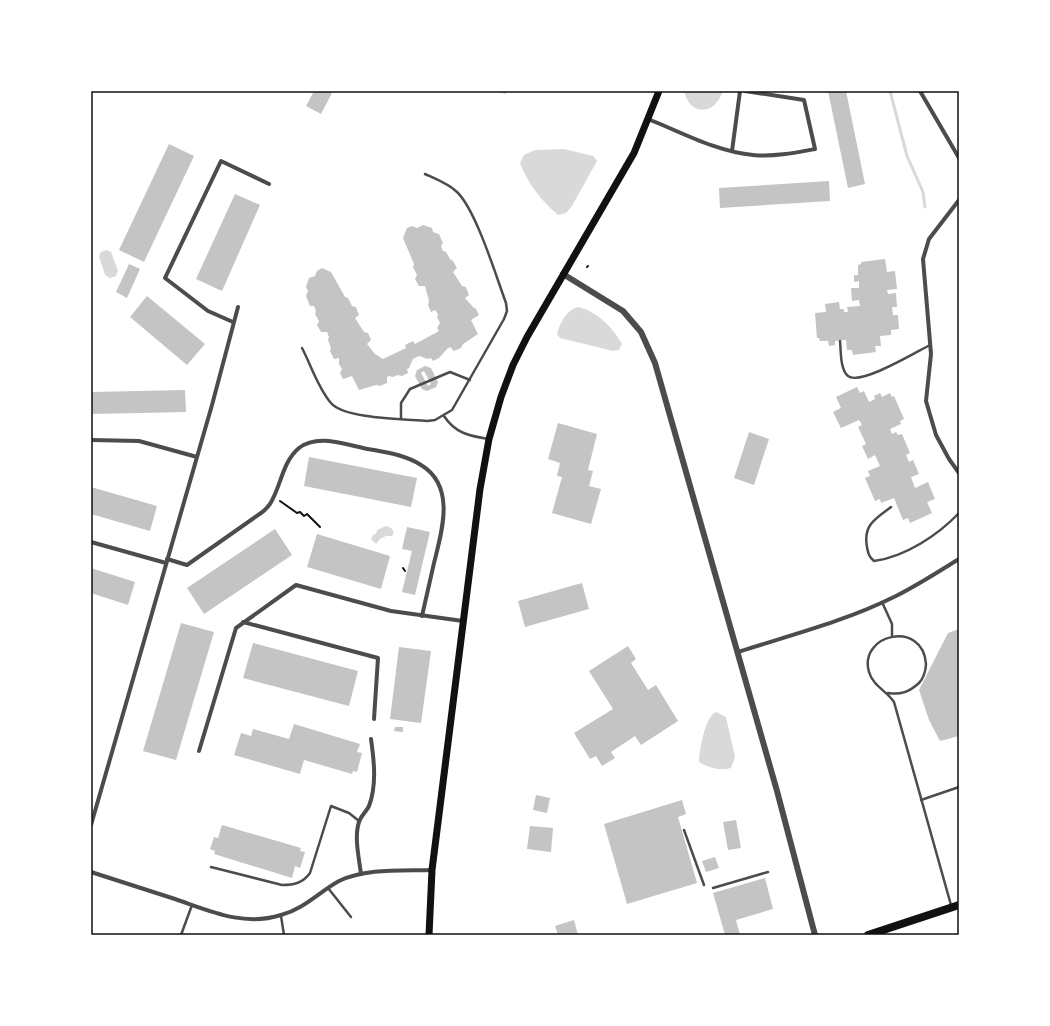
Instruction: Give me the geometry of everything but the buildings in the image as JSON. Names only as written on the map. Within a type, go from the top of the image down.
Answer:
[{"type":"main road","points":[[429,935],[432,870],[480,489],[489,439],[501,397],[513,365],[527,337],[630,159],[659,91]]},
{"type":"main road","points":[[868,935],[955,906]]},
{"type":"street","points":[[732,151],[740,91]]},
{"type":"street","points":[[648,119],[732,151],[753,155],[775,155],[815,149],[804,100],[745,91]]},
{"type":"street","points":[[920,91],[959,158]]},
{"type":"street","points":[[233,322],[208,311],[165,278],[221,161],[269,184]]},
{"type":"street","points":[[959,200],[935,229],[925,249],[923,259],[930,344],[926,401],[936,435],[949,459],[959,473]]},
{"type":"street","points":[[563,274],[623,311],[641,332],[647,344],[665,394],[738,652],[815,935]]},
{"type":"street","points":[[91,825],[212,405],[238,307]]},
{"type":"street","points":[[91,440],[139,441],[197,457]]},
{"type":"street","points":[[91,542],[186,565],[261,513],[270,504],[292,454],[308,443],[330,441],[399,455],[422,465],[429,471],[442,490],[444,515],[422,616]]},
{"type":"street","points":[[738,652],[854,614],[896,596],[959,559]]},
{"type":"street","points":[[199,750],[236,628],[296,585],[391,611],[464,621]]},
{"type":"street","points":[[243,622],[378,658],[374,719]]},
{"type":"street","points":[[361,874],[358,839],[359,821],[366,812],[372,794],[375,766],[371,739]]},
{"type":"street","points":[[91,872],[219,914],[246,920],[281,916],[306,905],[338,882],[361,874],[432,870]]},
{"type":"lane","points":[[302,348],[325,396],[338,409],[350,414],[427,421],[435,420],[452,410],[504,319],[507,311],[506,303],[472,215],[464,200],[457,191],[425,174]]},
{"type":"lane","points":[[840,341],[844,372],[848,377],[853,379],[873,374],[930,344]]},
{"type":"lane","points":[[402,419],[401,403],[410,389],[450,372],[470,380]]},
{"type":"lane","points":[[444,416],[450,425],[460,433],[489,439]]},
{"type":"lane","points":[[891,507],[877,516],[867,531],[865,538],[868,551],[871,558],[874,560],[908,550],[926,541],[939,532],[959,513]]},
{"type":"lane","points":[[882,602],[892,624],[892,637]]},
{"type":"lane","points":[[888,693],[897,694],[912,690],[921,681],[926,668],[925,657],[915,642],[898,636],[879,642],[873,649],[869,660],[869,671],[873,681],[888,693],[894,702],[921,800],[955,906]]},
{"type":"lane","points":[[921,800],[959,787]]},
{"type":"lane","points":[[210,867],[282,885],[292,885],[305,880],[310,873],[331,806],[349,813],[359,821]]},
{"type":"lane","points":[[684,830],[704,884]]},
{"type":"lane","points":[[714,888],[768,872]]},
{"type":"lane","points":[[328,888],[351,917]]},
{"type":"lane","points":[[181,935],[192,905]]},
{"type":"lane","points":[[281,916],[284,935]]},
{"type":"path","points":[[273,498],[290,507],[292,511],[294,509],[304,516],[307,514],[320,527]]},
{"type":"shaded area","points":[[684,91],[723,91],[714,105],[708,109],[702,110],[691,105]]},
{"type":"shaded area","points":[[564,149],[593,156],[597,161],[572,206],[566,213],[558,215],[546,204],[536,191],[520,163],[524,155],[535,150]]},
{"type":"shaded area","points":[[107,250],[111,252],[118,271],[116,276],[110,278],[105,275],[99,256],[101,252]]},
{"type":"shaded area","points":[[578,307],[592,312],[609,326],[622,344],[619,350],[613,351],[560,338],[557,334],[562,321],[570,311]]},
{"type":"shaded area","points":[[386,526],[391,528],[394,532],[392,536],[386,536],[380,539],[376,544],[371,539],[373,535],[376,534],[377,530]]},
{"type":"shaded area","points":[[716,712],[726,717],[735,757],[731,768],[715,768],[699,762],[701,742],[706,727],[712,715]]},
{"type":"waterway","points":[[890,91],[907,156],[923,192],[925,207]]}]
